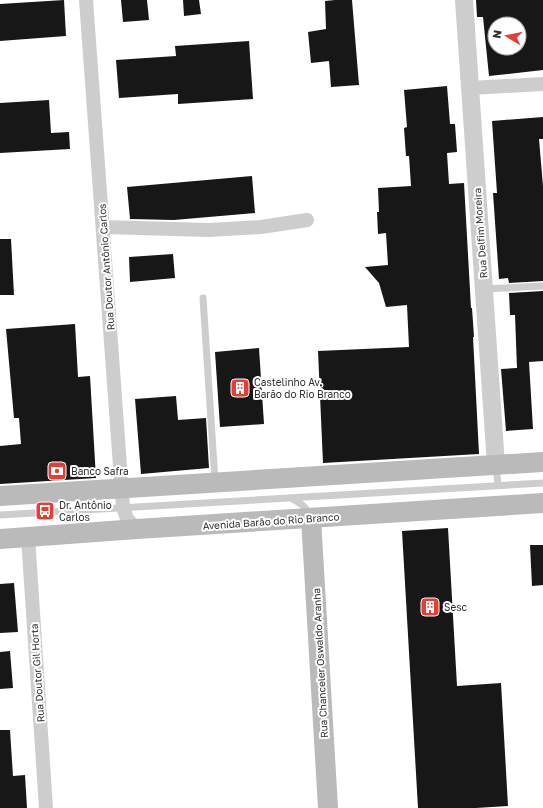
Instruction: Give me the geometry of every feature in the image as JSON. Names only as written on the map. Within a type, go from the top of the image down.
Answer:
[{"type":"main road","name":"Avenida Barão do Rio Branco","points":[[0,496],[122,498],[215,483],[543,462]]},
{"type":"main road","name":"Avenida Barão do Rio Branco","points":[[0,539],[543,503]]},
{"type":"main road","name":"Rua Chanceler Oswaldo Aranha","points":[[311,518],[328,808]]},
{"type":"street","name":"Rua Doutor Antônio Carlos","points":[[86,0],[122,498],[127,519],[137,529]]},
{"type":"street","name":"Rua Delfim Moreira","points":[[464,0],[496,465]]},
{"type":"street","points":[[470,88],[543,84]]},
{"type":"street","points":[[103,227],[209,230],[260,227],[307,220]]},
{"type":"street","name":"Rua Doutor Gil Horta","points":[[28,537],[46,808]]},
{"type":"lane","points":[[484,289],[543,286]]},
{"type":"lane","points":[[202,298],[215,483]]},
{"type":"lane","points":[[496,465],[498,485]]},
{"type":"lane","name":"Avenida Barão do Rio Branco","points":[[0,515],[122,498],[291,498],[543,483]]},
{"type":"lane","points":[[291,498],[303,504],[308,510],[311,518]]},
{"type":"building","points":[[64,0],[66,36],[0,41],[0,4]]},
{"type":"building","points":[[121,0],[147,0],[149,20],[123,22]]},
{"type":"building","points":[[183,0],[199,0],[201,14],[184,16]]},
{"type":"building","points":[[352,0],[359,85],[331,87],[329,61],[311,63],[308,32],[326,29],[325,1]]},
{"type":"building","points":[[476,0],[543,0],[543,70],[489,76],[483,17],[477,17]]},
{"type":"building","points":[[249,41],[253,99],[178,104],[178,94],[119,98],[116,60],[176,56],[175,46]]},
{"type":"building","points":[[447,86],[450,124],[455,124],[457,152],[447,153],[449,184],[464,183],[474,337],[479,454],[323,463],[318,351],[409,347],[407,305],[386,307],[379,283],[365,267],[388,265],[386,233],[378,234],[378,188],[411,186],[409,156],[406,156],[404,128],[407,127],[404,90]]},
{"type":"building","points":[[49,100],[51,133],[69,132],[70,149],[0,153],[0,103]]},
{"type":"building","points":[[543,117],[543,139],[539,139],[543,186],[543,281],[509,283],[508,278],[499,279],[493,193],[497,193],[492,121]]},
{"type":"building","points":[[252,176],[255,213],[174,220],[130,219],[127,187]]},
{"type":"building","points":[[0,239],[11,239],[14,295],[0,295]]},
{"type":"building","points":[[173,254],[175,278],[130,282],[129,257]]},
{"type":"building","points":[[543,291],[543,361],[529,362],[533,429],[506,431],[501,369],[517,368],[515,315],[510,315],[509,293]]},
{"type":"building","points":[[75,324],[78,377],[90,376],[96,478],[0,484],[0,446],[21,444],[19,418],[14,418],[6,329]]},
{"type":"building","name":"Castelinho Av. Barão do Rio Branco","points":[[259,348],[264,424],[220,427],[215,352]]},
{"type":"building","points":[[176,396],[178,420],[206,418],[209,468],[141,474],[135,399]]},
{"type":"building","name":"Sesc","points":[[448,528],[457,686],[501,683],[508,806],[476,808],[418,808],[402,531]]},
{"type":"building","points":[[530,545],[543,545],[543,585],[532,586]]},
{"type":"building","points":[[14,583],[18,632],[0,633],[0,584]]},
{"type":"building","points":[[10,651],[13,688],[0,689],[0,652]]},
{"type":"building","points":[[0,730],[10,730],[13,776],[25,775],[27,808],[0,808]]},
{"type":"place","name":"Castelinho Av. Barão do Rio Branco","points":[[240,388]]},
{"type":"place","name":"Banco Safra","points":[[57,471]]},
{"type":"place","name":"Dr. Antônio Carlos","points":[[45,511]]},
{"type":"place","name":"Sesc","points":[[430,607]]}]
